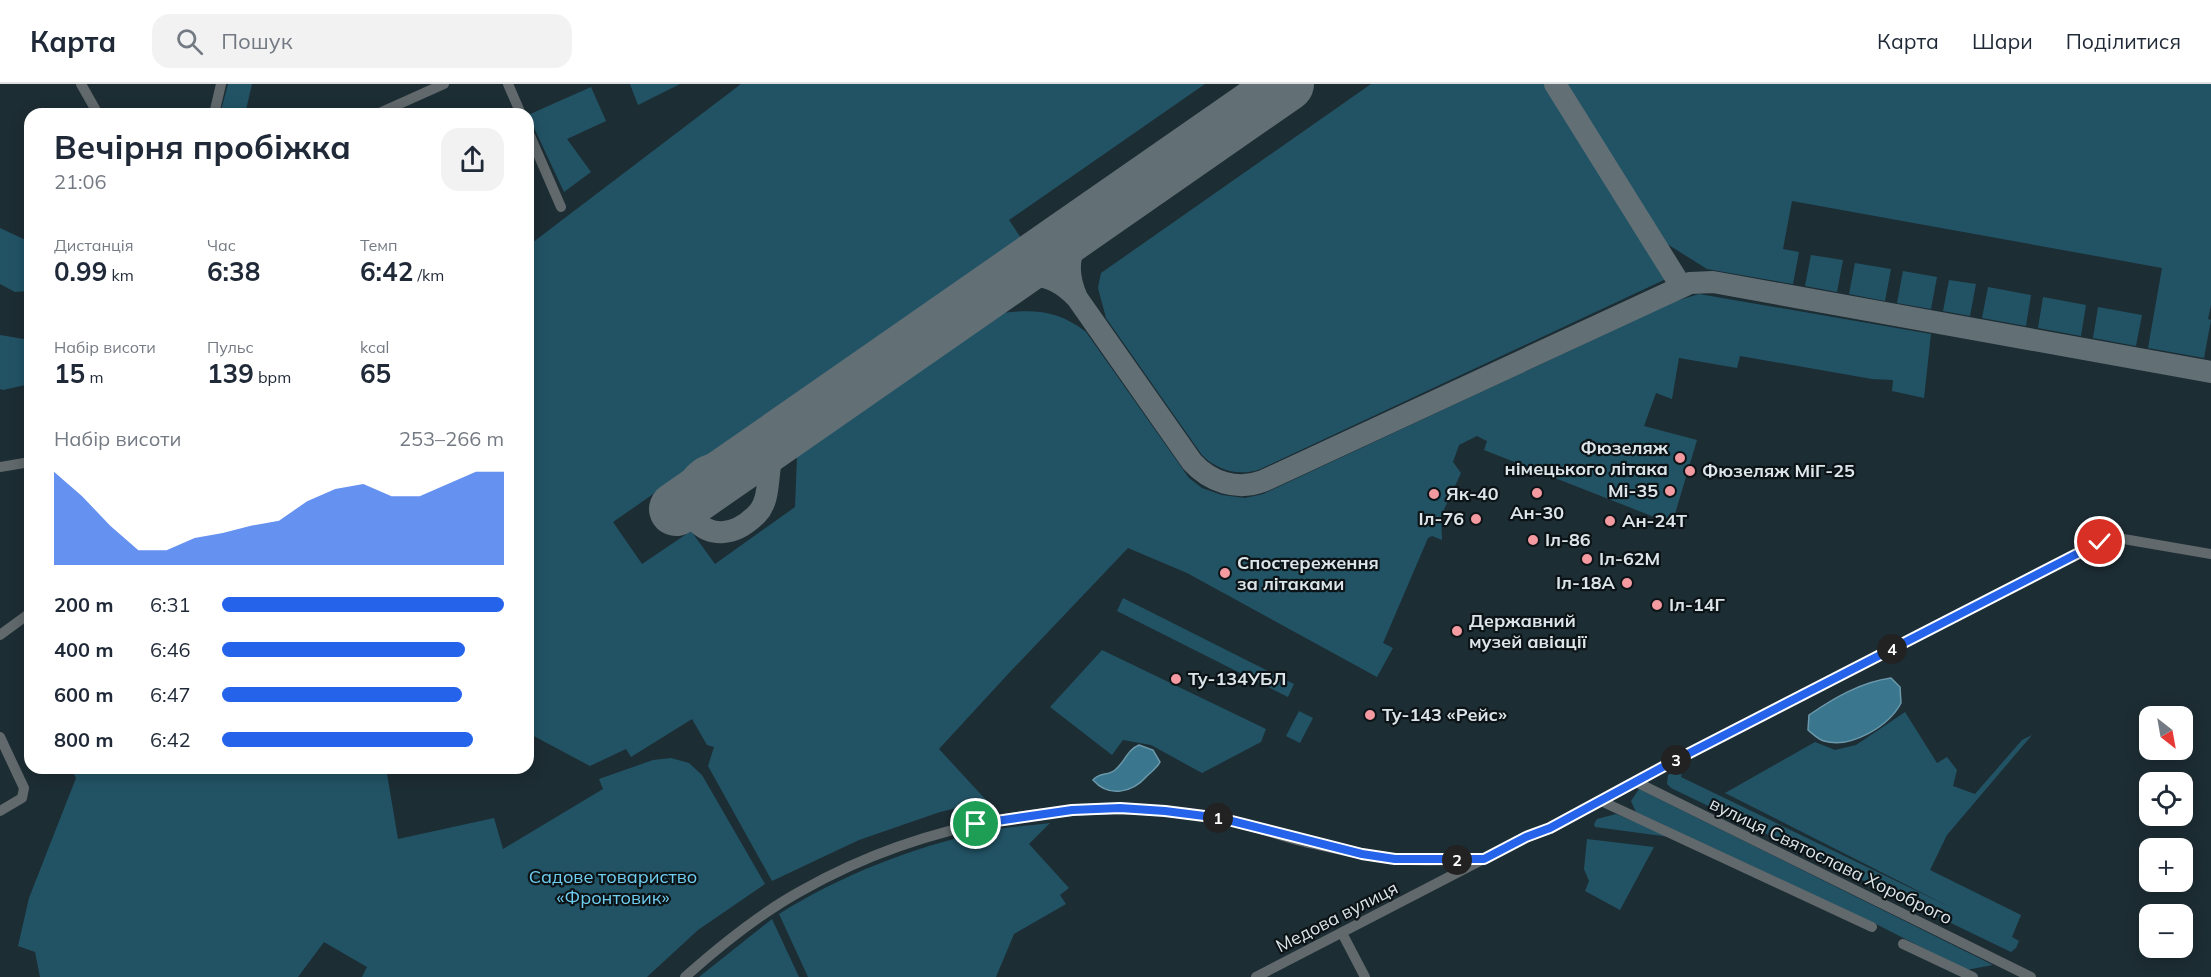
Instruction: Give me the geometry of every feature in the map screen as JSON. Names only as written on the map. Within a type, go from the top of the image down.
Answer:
[{"type":"street","points":[[81,84],[95,108]]},
{"type":"street","points":[[215,108],[221,84]]},
{"type":"street","points":[[390,108],[444,84]]},
{"type":"street","points":[[508,84],[518,108]]},
{"type":"street","points":[[534,145],[561,207]]},
{"type":"street","points":[[0,467],[24,463]]},
{"type":"street","name":"Медова вулиця","points":[[1256,977],[1526,837],[1550,828],[2100,542],[2112,537],[2211,554]]},
{"type":"street","points":[[0,635],[24,617]]},
{"type":"street","points":[[0,737],[24,788],[22,798],[0,811]]},
{"type":"street","name":"вулиця Святослава Хороброго","points":[[1636,782],[2014,973],[2031,977]]},
{"type":"street","points":[[1601,801],[1872,927]]},
{"type":"street","points":[[685,977],[772,908],[844,869],[926,838],[976,824],[1020,816],[1072,810],[1120,808],[1165,811],[1220,818],[1362,854],[1395,859],[1484,859]]},
{"type":"street","points":[[1342,933],[1365,977]]},
{"type":"street","points":[[1903,944],[1974,977]]},
{"type":"green space","points":[[228,84],[252,84],[246,108],[222,108]]},
{"type":"green space","points":[[630,84],[680,84],[638,105]]},
{"type":"green space","points":[[741,84],[1205,84],[1009,220],[1021,238],[613,522],[642,564],[691,531],[715,564],[795,507],[797,456],[1003,313],[1026,311],[1047,313],[1066,320],[1086,332],[1189,478],[1202,488],[1222,495],[1245,498],[1263,494],[1676,301],[1699,294],[1931,334],[1924,398],[1892,391],[1893,380],[1872,379],[1740,356],[1737,368],[1679,358],[1672,399],[1656,393],[1644,426],[1697,440],[1672,524],[1484,450],[1487,441],[1477,436],[1459,445],[1453,462],[1461,473],[1441,516],[1442,540],[1432,536],[1428,538],[1383,643],[1393,648],[1377,677],[1187,573],[1128,548],[939,749],[987,801],[940,812],[859,840],[772,881],[708,766],[714,747],[707,745],[692,719],[631,757],[626,749],[590,766],[534,736],[534,241]]},
{"type":"green space","points":[[1371,84],[1545,84],[1666,279],[1258,470],[1235,472],[1221,468],[1202,455],[1106,318],[1098,288],[1101,273]]},
{"type":"green space","points":[[1566,84],[2211,84],[2211,305],[2208,319],[2211,320],[2204,358],[2148,348],[2162,268],[1792,201],[1783,249],[1799,252],[1793,284],[1707,269],[1664,242]]},
{"type":"green space","points":[[591,87],[606,121],[567,139],[591,172],[564,192],[534,128],[534,112]]},
{"type":"green space","points":[[0,228],[24,239],[24,291],[15,292],[0,284]]},
{"type":"green space","points":[[1811,255],[1843,260],[1837,292],[1805,286]]},
{"type":"green space","points":[[1855,263],[1891,269],[1885,301],[1849,294]]},
{"type":"green space","points":[[1903,271],[1937,277],[1931,309],[1897,303]]},
{"type":"green space","points":[[1949,280],[1976,284],[1970,316],[1943,311]]},
{"type":"green space","points":[[1988,287],[2031,295],[2026,326],[1982,318]]},
{"type":"green space","points":[[2043,297],[2086,305],[2081,336],[2038,328]]},
{"type":"green space","points":[[2098,307],[2142,315],[2136,346],[2093,338]]},
{"type":"green space","points":[[0,335],[24,339],[24,385],[0,389]]},
{"type":"green space","points":[[1123,598],[1294,684],[1288,697],[1117,611]]},
{"type":"green space","points":[[1102,650],[1266,729],[1261,742],[1202,773],[1151,745],[1123,740],[1112,755],[1050,707]]},
{"type":"green space","points":[[1299,711],[1313,718],[1300,743],[1286,736]]},
{"type":"green space","points":[[1905,712],[1937,763],[1947,757],[1957,770],[1953,786],[1975,794],[2022,740],[2032,735],[1947,835],[1930,870],[2021,915],[2012,937],[2019,941],[2011,952],[1671,788],[1667,784],[1668,775],[1683,767],[1681,777],[1950,907],[1725,793],[1815,742],[1835,750],[1856,745]]},
{"type":"green space","name":"Садове товариство «Фронтовик»","points":[[671,758],[689,763],[702,775],[765,884],[698,930],[647,977],[362,977],[367,967],[324,942],[298,977],[40,977],[35,952],[18,946],[29,898],[76,778],[74,774],[387,774],[398,839],[494,818],[503,849],[603,789],[599,779],[653,760]]},
{"type":"green space","points":[[1639,789],[1993,965],[1966,970],[1874,923],[1636,812],[1631,801]]},
{"type":"green space","points":[[1616,814],[1670,837],[1595,827],[1597,819]]},
{"type":"green space","points":[[1050,823],[1029,844],[1069,888],[1060,895],[1066,904],[1014,934],[996,977],[808,977],[779,914],[852,875],[929,846],[982,832]]},
{"type":"green space","points":[[1587,839],[1654,847],[1620,910],[1585,891],[1589,881],[1584,869]]},
{"type":"green space","points":[[772,919],[799,977],[699,977]]},
{"type":"shaded area","points":[[1891,678],[1900,687],[1901,703],[1888,720],[1868,734],[1846,742],[1835,743],[1822,740],[1808,730],[1809,715],[1828,703],[1858,687]]},
{"type":"shaded area","points":[[1139,745],[1153,750],[1160,762],[1141,782],[1128,789],[1113,791],[1099,786],[1093,780],[1115,770]]},
{"type":"taxiway","points":[[1555,84],[1681,286]]},
{"type":"taxiway","points":[[1077,298],[1070,276],[1071,256],[1079,237],[1094,219]]},
{"type":"taxiway","points":[[986,294],[1010,281],[1033,276],[1044,277],[1066,288],[1077,298],[1192,462],[1207,475],[1234,485],[1263,481],[1690,283],[1713,282],[2211,372]]},
{"type":"taxiway","points":[[753,456],[711,465],[700,470],[690,482],[686,496],[688,509],[696,521],[707,529],[722,532],[739,528],[757,514],[766,496],[773,456],[794,427]]},
{"type":"runway","points":[[676,509],[1287,84]]},
{"type":"place","name":"Фюзеляж німецького літака","points":[[1680,458]]},
{"type":"place","name":"Фюзеляж МіГ-25","points":[[1690,471]]},
{"type":"place","name":"Мі-35","points":[[1670,491]]},
{"type":"place","name":"Ан-30","points":[[1537,493]]},
{"type":"place","name":"Як-40","points":[[1434,494]]},
{"type":"place","name":"Іл-76","points":[[1476,519]]},
{"type":"place","name":"Ан-24Т","points":[[1610,521]]},
{"type":"place","name":"Іл-86","points":[[1533,540]]},
{"type":"place","name":"Іл-62М","points":[[1587,559]]},
{"type":"place","name":"Спостереження за літаками","points":[[1225,573]]},
{"type":"place","name":"Іл-18А","points":[[1627,583]]},
{"type":"place","name":"Іл-14Г","points":[[1657,605]]},
{"type":"place","name":"Державний музей авіації","points":[[1457,631]]},
{"type":"place","name":"Ту-134УБЛ","points":[[1176,679]]},
{"type":"place","name":"Ту-143 «Рейс»","points":[[1370,715]]},
{"type":"route","points":[[976,824],[1072,810],[1120,808],[1165,811],[1220,818],[1303,841],[1395,859],[1484,859],[1526,837],[1550,828],[1672,762],[2100,542]]}]
